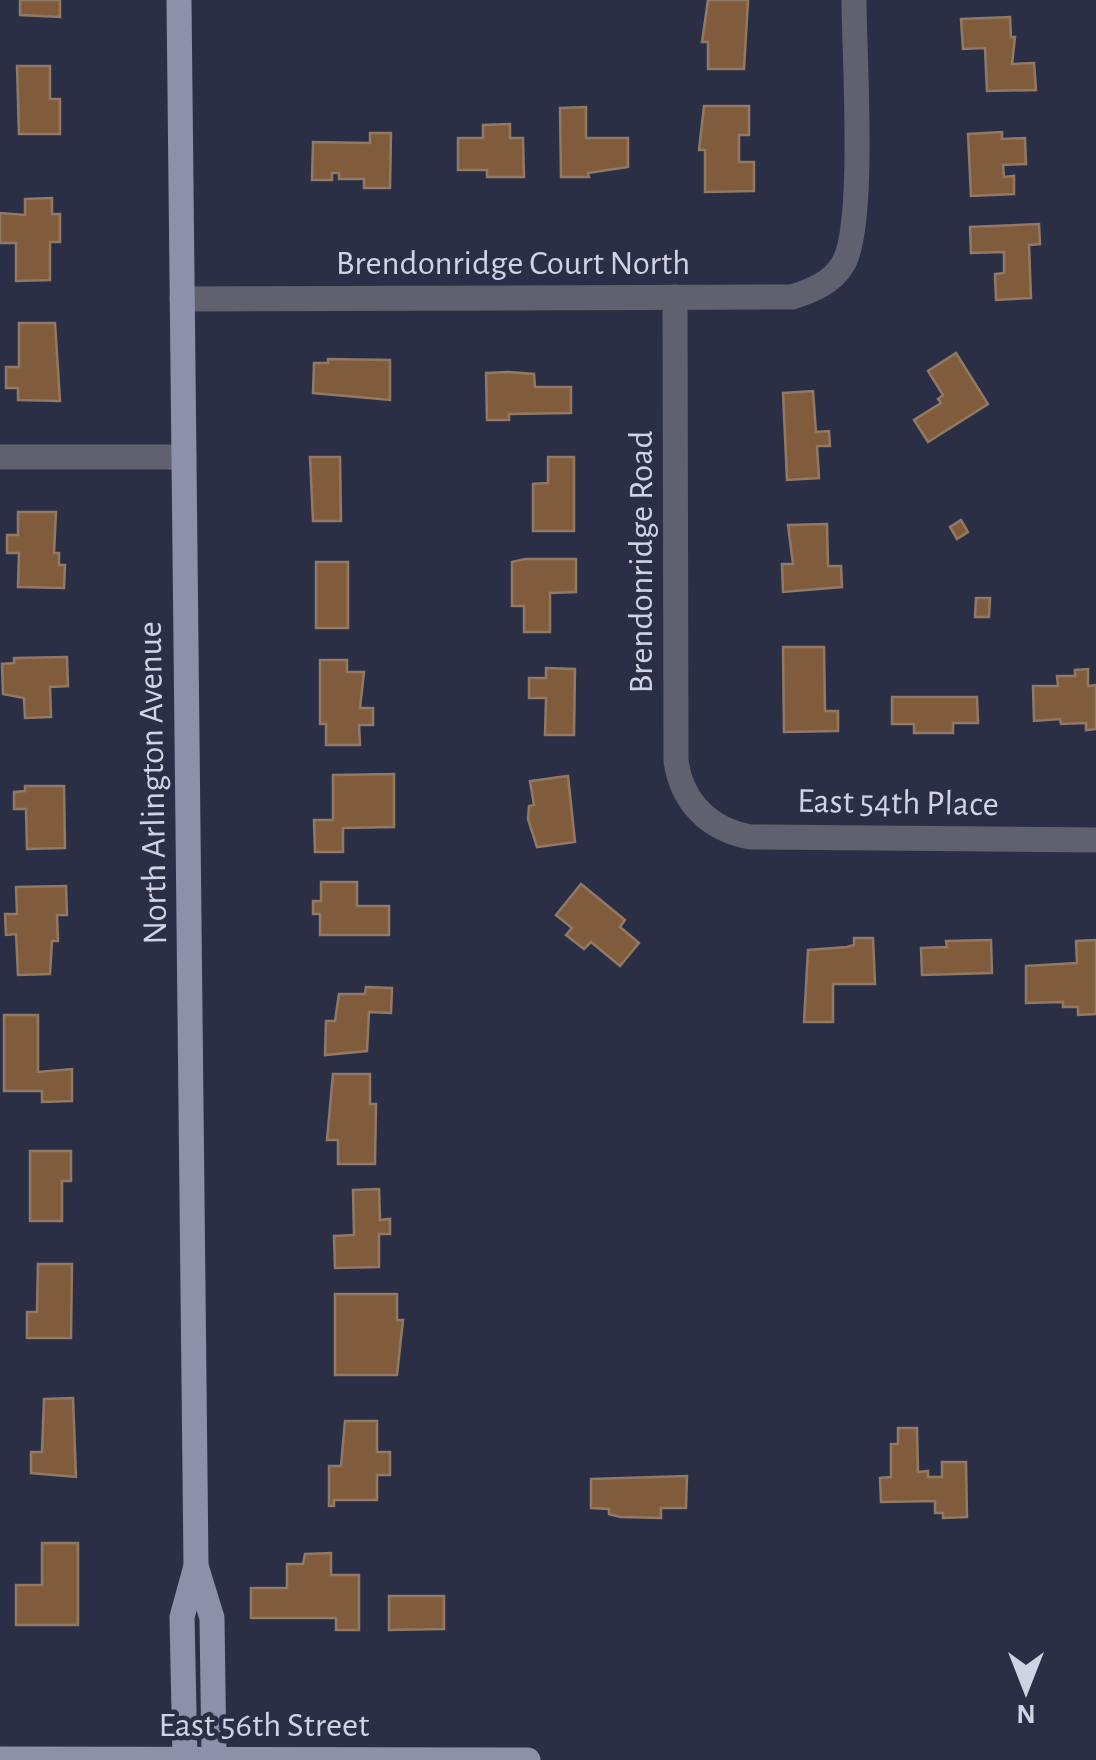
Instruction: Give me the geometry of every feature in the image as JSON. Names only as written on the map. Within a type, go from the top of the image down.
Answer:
[{"type":"main road","name":"North Arlington Avenue","points":[[178,0],[196,1566],[182,1617],[185,1760]]},
{"type":"main road","name":"North Arlington Avenue","points":[[196,1566],[212,1618],[214,1760]]},
{"type":"main road","name":"East 56th Street","points":[[0,1760],[528,1760]]},
{"type":"street","name":"Brendonridge Court North","points":[[182,300],[792,297],[812,290],[838,272],[854,232],[854,0]]},
{"type":"street","name":"Brendonridge Road","points":[[675,298],[676,761],[685,792],[705,818]]},
{"type":"street","points":[[0,457],[184,457]]},
{"type":"street","name":"East 54th Place","points":[[705,818],[724,830],[752,837],[1096,840]]},
{"type":"building","points":[[20,0],[60,0],[60,17],[20,15]]},
{"type":"building","points":[[708,0],[748,0],[744,69],[708,69],[708,42],[702,42]]},
{"type":"building","points":[[1010,17],[1011,37],[1015,37],[1012,64],[1034,63],[1036,90],[987,91],[985,48],[963,49],[961,19]]},
{"type":"building","points":[[17,66],[50,66],[50,99],[60,99],[60,134],[19,134]]},
{"type":"building","points":[[704,106],[749,106],[749,135],[739,135],[739,162],[754,162],[754,191],[705,192],[705,150],[699,150]]},
{"type":"building","points":[[586,107],[586,138],[628,138],[628,167],[588,173],[589,177],[561,177],[560,108]]},
{"type":"building","points":[[510,124],[510,138],[523,138],[524,177],[487,177],[487,170],[458,170],[458,138],[483,138],[483,125]]},
{"type":"building","points":[[1002,132],[1002,139],[1025,138],[1026,164],[1003,165],[1004,177],[1014,176],[1014,194],[971,196],[968,134]]},
{"type":"building","points":[[370,133],[391,133],[390,188],[364,188],[364,179],[339,179],[339,173],[332,173],[332,180],[312,180],[313,142],[370,143]]},
{"type":"building","points":[[52,198],[52,214],[60,214],[60,242],[50,242],[50,280],[16,281],[16,243],[0,243],[0,213],[25,215],[25,199]]},
{"type":"building","points":[[1039,224],[1040,244],[1029,245],[1031,298],[996,300],[995,274],[1004,273],[1004,252],[971,253],[970,227]]},
{"type":"building","points":[[19,323],[55,323],[60,401],[18,400],[18,388],[6,388],[6,367],[19,367]]},
{"type":"building","points":[[956,353],[988,404],[928,442],[914,420],[941,403],[938,399],[943,395],[928,371]]},
{"type":"building","points":[[328,359],[390,360],[390,400],[313,393],[314,363],[328,363]]},
{"type":"building","points":[[486,373],[534,374],[535,387],[571,387],[571,413],[509,414],[509,420],[487,420]]},
{"type":"building","points":[[813,391],[816,432],[829,431],[830,446],[817,446],[819,478],[787,480],[783,393]]},
{"type":"building","points":[[310,457],[340,457],[341,521],[313,521]]},
{"type":"building","points":[[548,457],[574,457],[574,531],[533,531],[533,484],[548,483]]},
{"type":"building","points":[[18,512],[56,512],[54,553],[59,553],[59,565],[65,565],[64,588],[18,587],[19,553],[7,553],[7,535],[18,535]]},
{"type":"building","points":[[961,520],[968,532],[957,539],[950,527]]},
{"type":"building","points":[[827,524],[828,566],[841,566],[842,587],[783,592],[782,564],[793,564],[788,525]]},
{"type":"building","points":[[576,559],[576,592],[550,593],[550,632],[524,632],[524,606],[512,606],[512,562]]},
{"type":"building","points":[[316,562],[348,562],[348,628],[316,628]]},
{"type":"building","points":[[976,598],[990,598],[989,617],[975,617]]},
{"type":"building","points":[[783,647],[824,647],[825,711],[838,711],[838,731],[784,732]]},
{"type":"building","points":[[67,657],[68,686],[50,687],[51,717],[25,718],[24,698],[3,694],[2,664],[14,663],[14,658]]},
{"type":"building","points":[[320,660],[347,660],[347,672],[364,672],[360,708],[373,708],[373,725],[359,725],[360,745],[326,745],[326,724],[320,724]]},
{"type":"building","points":[[546,668],[575,669],[574,735],[545,735],[546,698],[529,698],[529,678],[546,678]]},
{"type":"building","points":[[1088,669],[1088,686],[1096,685],[1096,729],[1086,730],[1086,723],[1061,724],[1060,719],[1034,721],[1033,686],[1058,686],[1057,676],[1075,676],[1075,670]]},
{"type":"building","points":[[892,697],[977,697],[978,723],[953,723],[953,733],[914,733],[914,724],[892,724]]},
{"type":"building","points":[[394,774],[394,827],[343,828],[343,852],[315,852],[314,820],[333,820],[333,775]]},
{"type":"building","points":[[568,776],[575,842],[537,847],[528,819],[529,806],[534,805],[530,781]]},
{"type":"building","points":[[25,786],[64,786],[65,848],[27,849],[26,809],[14,809],[14,792],[25,791]]},
{"type":"building","points":[[321,882],[357,882],[357,906],[389,906],[389,935],[320,935],[320,914],[313,914],[313,901],[321,901]]},
{"type":"building","points":[[581,884],[625,920],[620,927],[639,943],[620,966],[591,942],[584,949],[566,935],[572,928],[556,915]]},
{"type":"building","points":[[66,886],[67,915],[57,915],[58,941],[52,941],[50,974],[18,975],[16,934],[6,935],[5,914],[17,914],[16,887]]},
{"type":"building","points":[[854,938],[873,938],[875,984],[833,984],[833,1022],[804,1022],[808,950],[847,947],[854,945]]},
{"type":"building","points":[[991,940],[992,973],[922,975],[921,948],[947,947],[946,941]]},
{"type":"building","points":[[1096,940],[1096,1014],[1078,1015],[1078,1007],[1063,1007],[1063,1002],[1026,1003],[1026,966],[1077,963],[1076,941]]},
{"type":"building","points":[[366,987],[392,988],[391,1013],[369,1012],[367,1051],[325,1055],[326,1021],[335,1021],[339,994],[365,994]]},
{"type":"building","points":[[4,1015],[38,1015],[38,1072],[72,1069],[72,1101],[42,1102],[42,1091],[4,1091]]},
{"type":"building","points":[[333,1074],[370,1074],[370,1104],[376,1104],[375,1164],[338,1164],[338,1140],[327,1140]]},
{"type":"building","points":[[30,1151],[71,1151],[71,1181],[62,1181],[62,1221],[30,1221]]},
{"type":"building","points":[[379,1189],[380,1220],[390,1219],[390,1234],[379,1234],[379,1267],[335,1268],[334,1236],[354,1235],[353,1190]]},
{"type":"building","points":[[38,1264],[72,1264],[71,1338],[27,1338],[27,1312],[37,1312]]},
{"type":"building","points":[[335,1294],[397,1294],[397,1320],[403,1320],[397,1375],[335,1375]]},
{"type":"building","points":[[73,1398],[76,1477],[31,1473],[31,1452],[42,1452],[44,1399]]},
{"type":"building","points":[[345,1421],[377,1421],[377,1452],[390,1452],[390,1475],[377,1475],[377,1500],[334,1500],[334,1506],[329,1506],[329,1466],[341,1466]]},
{"type":"building","points":[[898,1428],[917,1428],[918,1472],[928,1471],[928,1477],[942,1477],[942,1462],[966,1462],[967,1517],[943,1518],[943,1513],[935,1513],[935,1501],[881,1502],[880,1478],[891,1477],[891,1444],[898,1444]]},
{"type":"building","points":[[687,1476],[686,1508],[661,1508],[661,1518],[620,1517],[609,1514],[609,1509],[591,1508],[591,1479]]},
{"type":"building","points":[[42,1543],[78,1543],[78,1625],[16,1625],[16,1585],[42,1585]]},
{"type":"building","points":[[331,1553],[331,1575],[359,1575],[359,1630],[336,1630],[336,1618],[251,1618],[251,1588],[287,1588],[287,1564],[303,1564],[305,1554]]},
{"type":"building","points":[[389,1596],[444,1596],[444,1629],[389,1630]]}]
